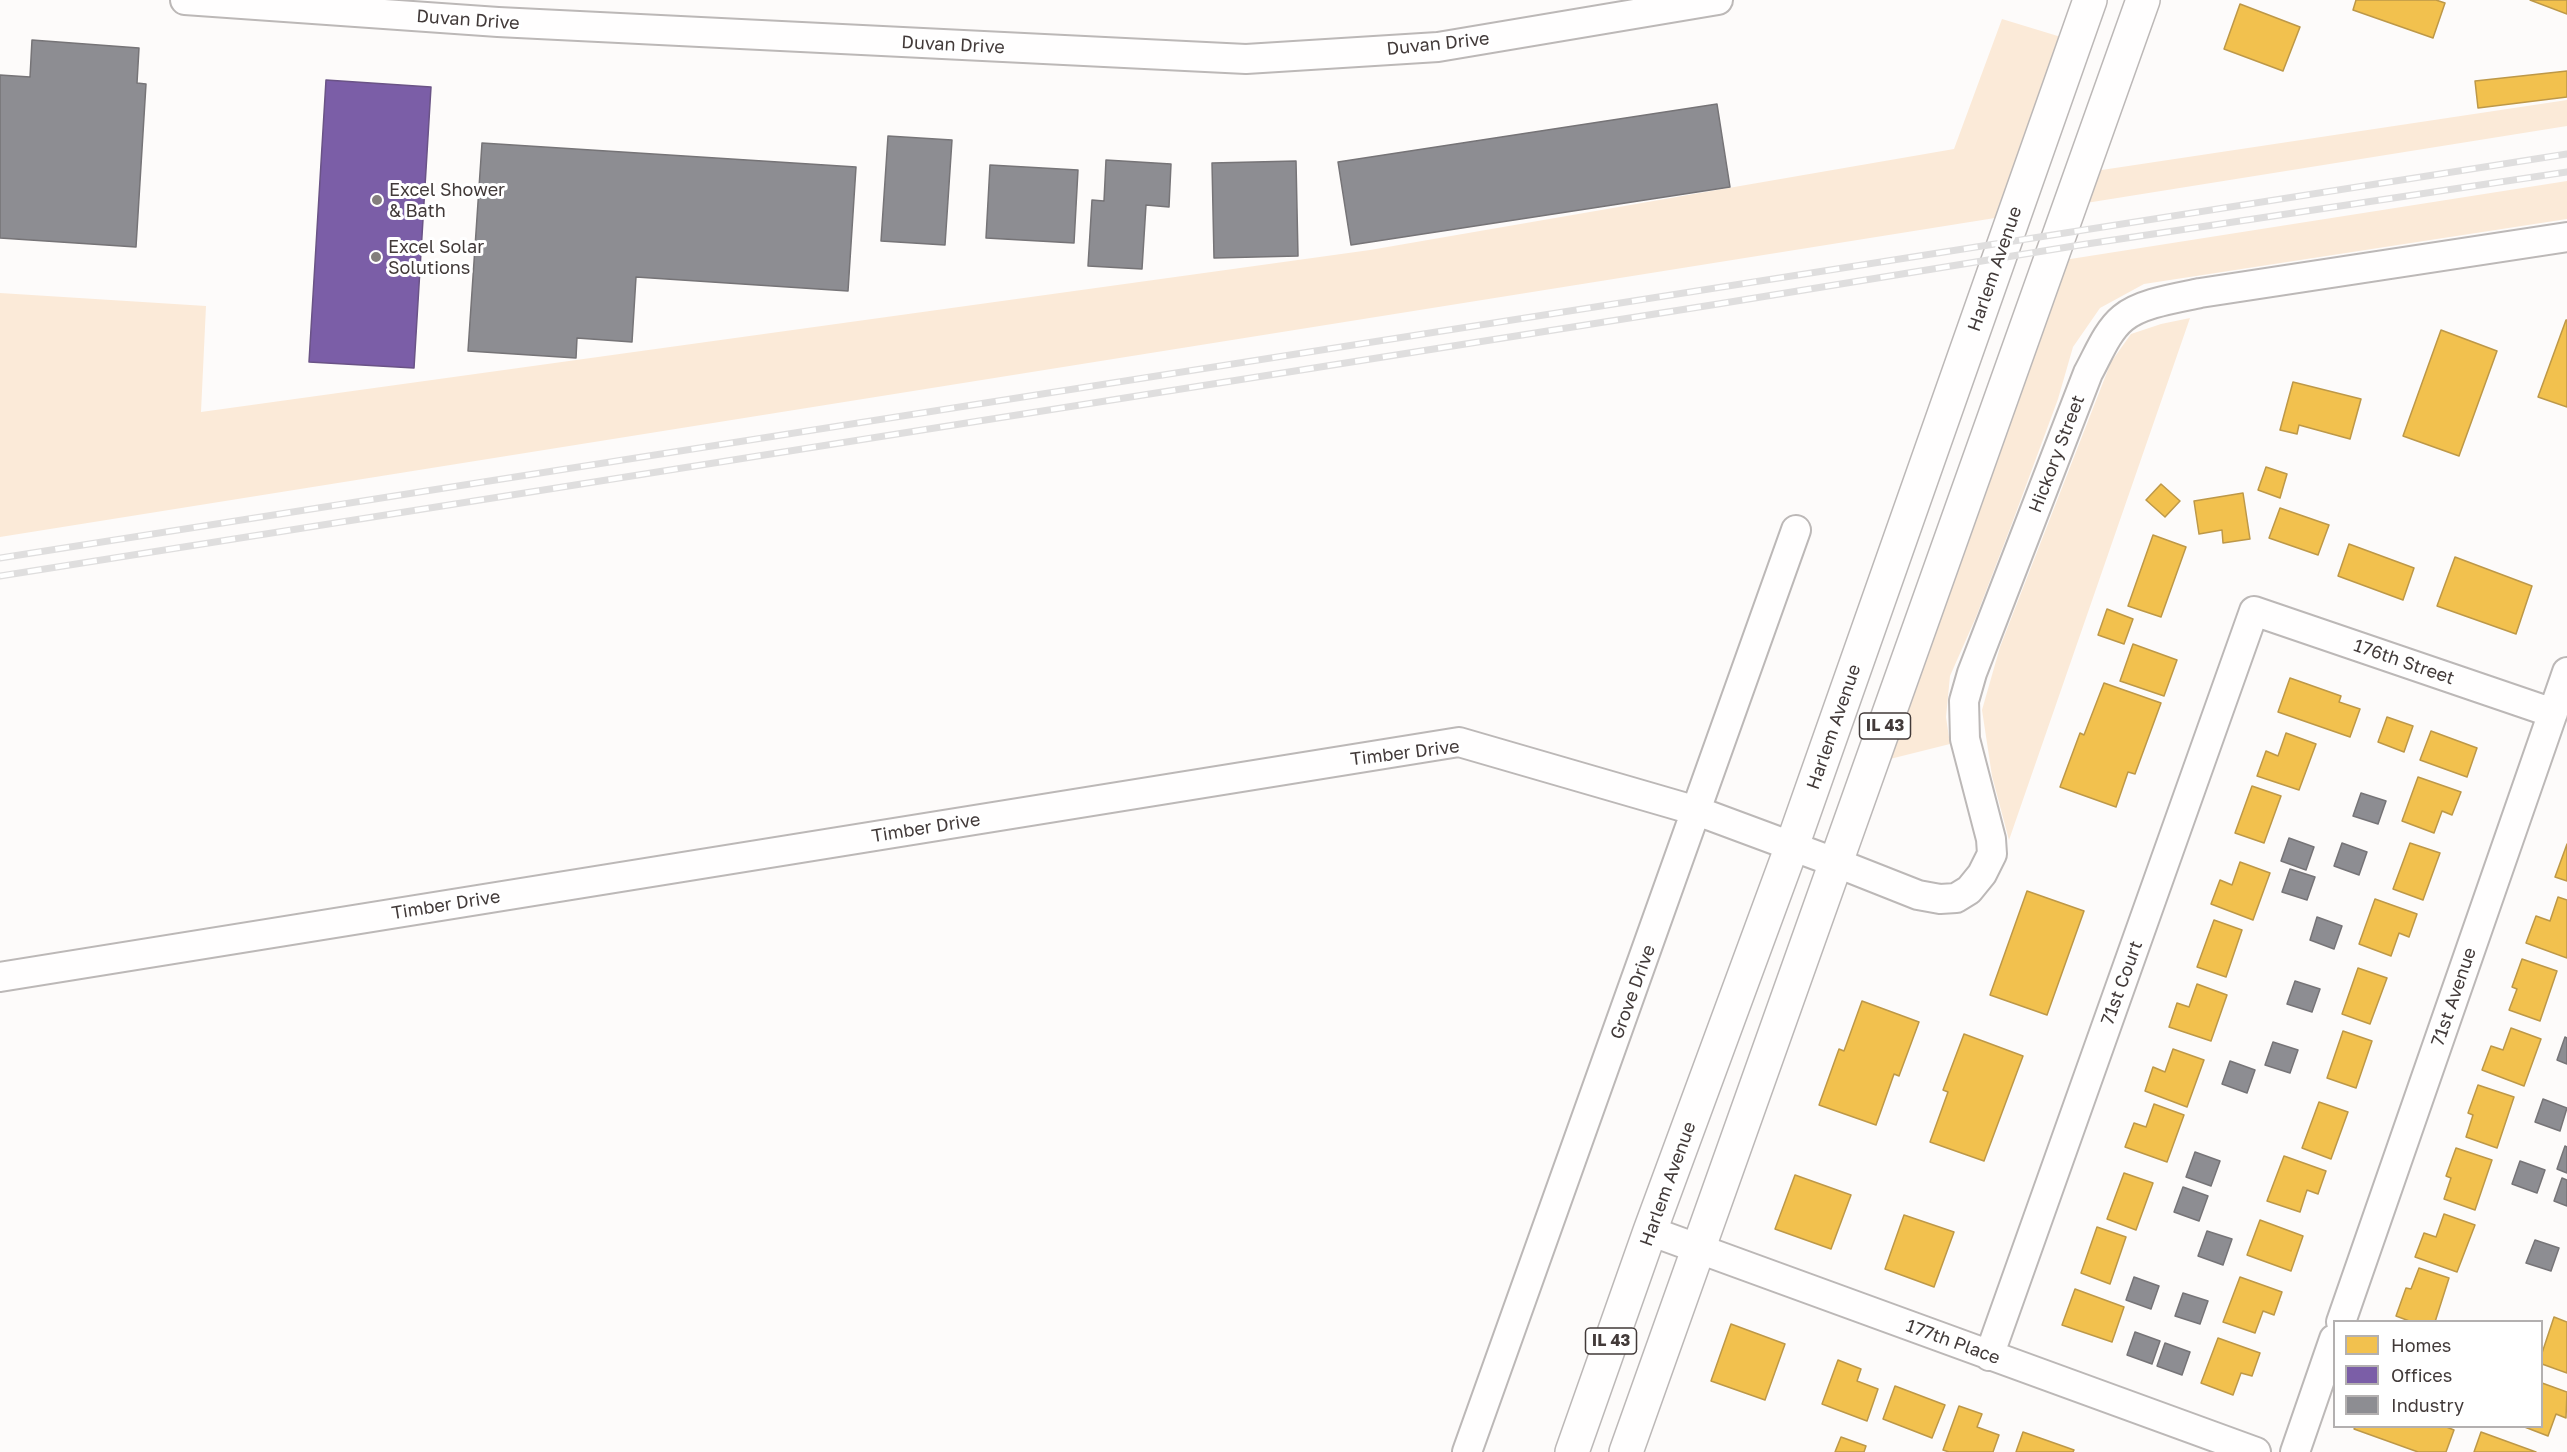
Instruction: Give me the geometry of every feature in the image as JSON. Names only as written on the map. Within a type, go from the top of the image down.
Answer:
[{"type":"main road","name":"Harlem Avenue","points":[[1572,1452],[1650,1231],[1792,846],[2090,0]]},
{"type":"main road","name":"IL 43","points":[[1626,1452],[2142,0]]},
{"type":"street","name":"Duvan Drive","points":[[185,0],[498,22],[1246,59],[1438,47],[1718,0]]},
{"type":"street","name":"Hickory Street","points":[[1837,863],[1918,895],[1940,899],[1956,898],[1969,890],[1982,874],[1992,854],[1991,839],[1965,739],[1964,701],[1972,673],[2088,374],[2105,342],[2124,317],[2152,304],[2200,293],[2567,237]]},
{"type":"street","name":"Grove Drive","points":[[1467,1452],[1796,530]]},
{"type":"street","name":"176th Street","points":[[2254,611],[2553,713]]},
{"type":"street","name":"71st Court","points":[[1989,1356],[2254,611]]},
{"type":"street","name":"71st Avenue","points":[[2342,1320],[2567,672]]},
{"type":"street","name":"Timber Drive","points":[[0,977],[1459,742],[1697,811],[1837,863]]},
{"type":"street","name":"177th Place","points":[[1650,1231],[2256,1452]]},
{"type":"street","points":[[2295,1452],[2333,1342]]},
{"type":"shaded area","points":[[2002,19],[2061,37],[1995,218],[0,537],[0,293],[206,306],[201,412],[1370,250],[1954,149]]},
{"type":"shaded area","points":[[2567,100],[2567,126],[2086,203],[2095,171]]},
{"type":"shaded area","points":[[2567,181],[2567,219],[2144,284],[2100,308],[2073,347],[2058,399],[2011,526],[1976,617],[1950,676],[1946,717],[1950,744],[1886,760],[2064,260]]},
{"type":"shaded area","points":[[2190,318],[2009,840],[1992,776],[1982,710],[2000,647],[2111,362],[2131,334]]},
{"type":"building: Homes","points":[[2356,0],[2436,0],[2445,3],[2433,38],[2353,10]]},
{"type":"building: Homes","points":[[2530,0],[2567,0],[2567,14]]},
{"type":"building: Homes","points":[[2240,4],[2300,27],[2283,71],[2224,49]]},
{"type":"building: Homes","points":[[2567,71],[2567,97],[2478,108],[2475,81]]},
{"type":"building: Homes","points":[[2567,320],[2567,407],[2538,397]]},
{"type":"building: Homes","points":[[2441,330],[2497,351],[2459,456],[2403,436]]},
{"type":"building: Homes","points":[[2293,382],[2361,399],[2350,439],[2299,425],[2297,434],[2280,430]]},
{"type":"building: Homes","points":[[2266,467],[2287,474],[2280,498],[2258,490]]},
{"type":"building: Homes","points":[[2161,484],[2180,501],[2165,517],[2146,500]]},
{"type":"building: Homes","points":[[2243,493],[2250,539],[2223,543],[2222,530],[2199,534],[2194,501]]},
{"type":"building: Homes","points":[[2280,508],[2329,525],[2318,555],[2269,538]]},
{"type":"building: Homes","points":[[2153,535],[2186,547],[2161,617],[2128,606]]},
{"type":"building: Homes","points":[[2349,544],[2414,568],[2403,600],[2338,576]]},
{"type":"building: Homes","points":[[2455,557],[2532,586],[2516,634],[2437,606]]},
{"type":"building: Homes","points":[[2107,609],[2133,619],[2124,644],[2098,635]]},
{"type":"building: Homes","points":[[2133,644],[2177,660],[2164,696],[2120,681]]},
{"type":"building: Homes","points":[[2290,678],[2341,696],[2339,702],[2360,709],[2350,737],[2278,712]]},
{"type":"building: Homes","points":[[2104,683],[2161,703],[2135,774],[2128,772],[2116,807],[2060,787],[2080,733],[2084,735]]},
{"type":"building: Homes","points":[[2387,717],[2413,726],[2404,752],[2378,742]]},
{"type":"building: Homes","points":[[2431,731],[2477,748],[2467,777],[2420,760]]},
{"type":"building: Homes","points":[[2286,733],[2316,744],[2299,790],[2257,776],[2266,751],[2278,756]]},
{"type":"building: Homes","points":[[2418,777],[2461,792],[2452,815],[2442,811],[2434,833],[2402,821]]},
{"type":"building: Homes","points":[[2252,786],[2281,796],[2264,843],[2235,833]]},
{"type":"building: Homes","points":[[2410,843],[2440,853],[2423,900],[2393,889]]},
{"type":"building: Homes","points":[[2567,844],[2567,881],[2555,877]]},
{"type":"building: Homes","points":[[2240,862],[2270,873],[2253,920],[2211,904],[2220,880],[2232,885]]},
{"type":"building: Homes","points":[[2027,891],[2084,911],[2047,1015],[1990,995]]},
{"type":"building: Homes","points":[[2558,897],[2567,900],[2567,958],[2526,943],[2536,916],[2550,921]]},
{"type":"building: Homes","points":[[2375,899],[2417,914],[2409,937],[2399,933],[2391,956],[2359,944]]},
{"type":"building: Homes","points":[[2214,920],[2242,930],[2226,977],[2197,967]]},
{"type":"building: Homes","points":[[2522,959],[2557,971],[2540,1021],[2509,1010],[2517,989],[2512,987]]},
{"type":"building: Homes","points":[[2358,968],[2387,978],[2370,1024],[2342,1014]]},
{"type":"building: Homes","points":[[2197,984],[2227,995],[2211,1041],[2169,1027],[2177,1003],[2189,1007]]},
{"type":"building: Homes","points":[[1862,1001],[1919,1022],[1899,1076],[1894,1074],[1876,1125],[1819,1105],[1839,1049],[1844,1051]]},
{"type":"building: Homes","points":[[2511,1028],[2541,1039],[2524,1086],[2482,1070],[2491,1046],[2503,1050]]},
{"type":"building: Homes","points":[[2343,1031],[2372,1041],[2356,1088],[2327,1078]]},
{"type":"building: Homes","points":[[1964,1034],[2023,1056],[1984,1161],[1930,1142],[1948,1092],[1943,1090]]},
{"type":"building: Homes","points":[[2173,1049],[2204,1060],[2187,1107],[2145,1091],[2153,1067],[2165,1072]]},
{"type":"building: Homes","points":[[2478,1085],[2514,1097],[2497,1148],[2466,1137],[2473,1115],[2468,1113]]},
{"type":"building: Homes","points":[[2319,1102],[2348,1112],[2331,1159],[2302,1148]]},
{"type":"building: Homes","points":[[2154,1104],[2184,1115],[2167,1162],[2125,1147],[2134,1123],[2146,1127]]},
{"type":"building: Homes","points":[[2456,1148],[2492,1160],[2475,1210],[2444,1199],[2451,1178],[2446,1176]]},
{"type":"building: Homes","points":[[2284,1156],[2326,1171],[2318,1194],[2307,1190],[2300,1212],[2267,1201]]},
{"type":"building: Homes","points":[[2124,1173],[2153,1183],[2136,1230],[2107,1219]]},
{"type":"building: Homes","points":[[1795,1175],[1851,1195],[1831,1249],[1775,1229]]},
{"type":"building: Homes","points":[[2444,1214],[2475,1225],[2457,1272],[2415,1257],[2424,1233],[2436,1237]]},
{"type":"building: Homes","points":[[1904,1215],[1954,1232],[1934,1287],[1885,1269]]},
{"type":"building: Homes","points":[[2260,1220],[2303,1236],[2291,1271],[2247,1255]]},
{"type":"building: Homes","points":[[2097,1227],[2126,1237],[2110,1284],[2081,1273]]},
{"type":"building: Homes","points":[[2419,1268],[2449,1278],[2436,1320],[2407,1320],[2396,1316],[2406,1288],[2411,1289]]},
{"type":"building: Homes","points":[[2240,1277],[2282,1292],[2274,1315],[2263,1311],[2255,1333],[2223,1322]]},
{"type":"building: Homes","points":[[2075,1289],[2124,1307],[2112,1342],[2062,1325]]},
{"type":"building: Homes","points":[[2554,1317],[2567,1322],[2567,1373],[2543,1364],[2543,1350]]},
{"type":"building: Homes","points":[[1731,1324],[1785,1344],[1765,1400],[1711,1381]]},
{"type":"building: Homes","points":[[2218,1338],[2260,1353],[2252,1376],[2241,1373],[2233,1395],[2201,1383]]},
{"type":"building: Homes","points":[[1838,1360],[1861,1369],[1857,1381],[1878,1389],[1867,1421],[1822,1404]]},
{"type":"building: Homes","points":[[2543,1383],[2567,1392],[2566,1418],[2556,1414],[2548,1436],[2527,1428],[2543,1428]]},
{"type":"building: Homes","points":[[1895,1386],[1945,1405],[1932,1438],[1883,1419]]},
{"type":"building: Homes","points":[[1959,1406],[1982,1414],[1977,1427],[1999,1435],[1993,1452],[1943,1450]]},
{"type":"building: Homes","points":[[2449,1428],[2454,1430],[2446,1452],[2418,1452],[2354,1429]]},
{"type":"building: Homes","points":[[2023,1432],[2074,1450],[2073,1452],[2016,1452]]},
{"type":"building: Homes","points":[[2481,1432],[2536,1452],[2474,1452]]},
{"type":"building: Homes","points":[[1841,1437],[1866,1446],[1864,1452],[1835,1452]]},
{"type":"building: Offices","points":[[326,80],[431,87],[414,368],[309,362]]},
{"type":"building: Industry","points":[[32,40],[139,48],[137,83],[146,84],[136,247],[0,238],[0,75],[30,77]]},
{"type":"building: Industry","points":[[1717,104],[1730,187],[1351,245],[1338,162]]},
{"type":"building: Industry","points":[[888,136],[952,140],[945,245],[881,241]]},
{"type":"building: Industry","points":[[482,143],[856,167],[848,291],[636,277],[632,342],[577,338],[576,358],[468,351]]},
{"type":"building: Industry","points":[[1106,160],[1171,164],[1169,207],[1146,205],[1142,269],[1088,266],[1092,200],[1104,201]]},
{"type":"building: Industry","points":[[1296,161],[1298,256],[1214,258],[1212,163]]},
{"type":"building: Industry","points":[[990,165],[1078,170],[1074,243],[986,238]]},
{"type":"building: Industry","points":[[2361,793],[2386,801],[2378,824],[2353,816]]},
{"type":"building: Industry","points":[[2289,838],[2314,847],[2306,870],[2281,861]]},
{"type":"building: Industry","points":[[2342,843],[2367,852],[2359,875],[2334,866]]},
{"type":"building: Industry","points":[[2290,869],[2315,877],[2307,900],[2282,892]]},
{"type":"building: Industry","points":[[2317,917],[2342,926],[2334,949],[2310,940]]},
{"type":"building: Industry","points":[[2295,981],[2320,989],[2312,1012],[2287,1004]]},
{"type":"building: Industry","points":[[2565,1037],[2567,1038],[2567,1064],[2557,1060]]},
{"type":"building: Industry","points":[[2273,1042],[2298,1050],[2290,1073],[2265,1065]]},
{"type":"building: Industry","points":[[2230,1061],[2255,1070],[2247,1093],[2222,1084]]},
{"type":"building: Industry","points":[[2543,1099],[2567,1108],[2560,1131],[2535,1122]]},
{"type":"building: Industry","points":[[2565,1146],[2567,1147],[2567,1173],[2557,1169]]},
{"type":"building: Industry","points":[[2195,1152],[2220,1161],[2211,1186],[2186,1177]]},
{"type":"building: Industry","points":[[2520,1161],[2545,1170],[2537,1193],[2512,1184]]},
{"type":"building: Industry","points":[[2562,1178],[2567,1180],[2567,1206],[2554,1201]]},
{"type":"building: Industry","points":[[2183,1187],[2208,1196],[2199,1221],[2174,1212]]},
{"type":"building: Industry","points":[[2207,1231],[2232,1239],[2223,1265],[2198,1256]]},
{"type":"building: Industry","points":[[2535,1240],[2559,1248],[2551,1271],[2526,1263]]},
{"type":"building: Industry","points":[[2134,1277],[2159,1286],[2151,1309],[2126,1300]]},
{"type":"building: Industry","points":[[2183,1293],[2208,1301],[2200,1324],[2175,1316]]},
{"type":"building: Industry","points":[[2135,1332],[2160,1341],[2152,1364],[2127,1355]]},
{"type":"building: Industry","points":[[2165,1343],[2190,1352],[2182,1375],[2157,1366]]},
{"type":"railway","points":[[0,558],[2567,154]]},
{"type":"railway","points":[[0,576],[2080,245],[2567,172]]},
{"type":"place","name":"Excel Shower & Bath","points":[[377,200]]},
{"type":"place","name":"Excel Solar Solutions","points":[[376,257]]}]
